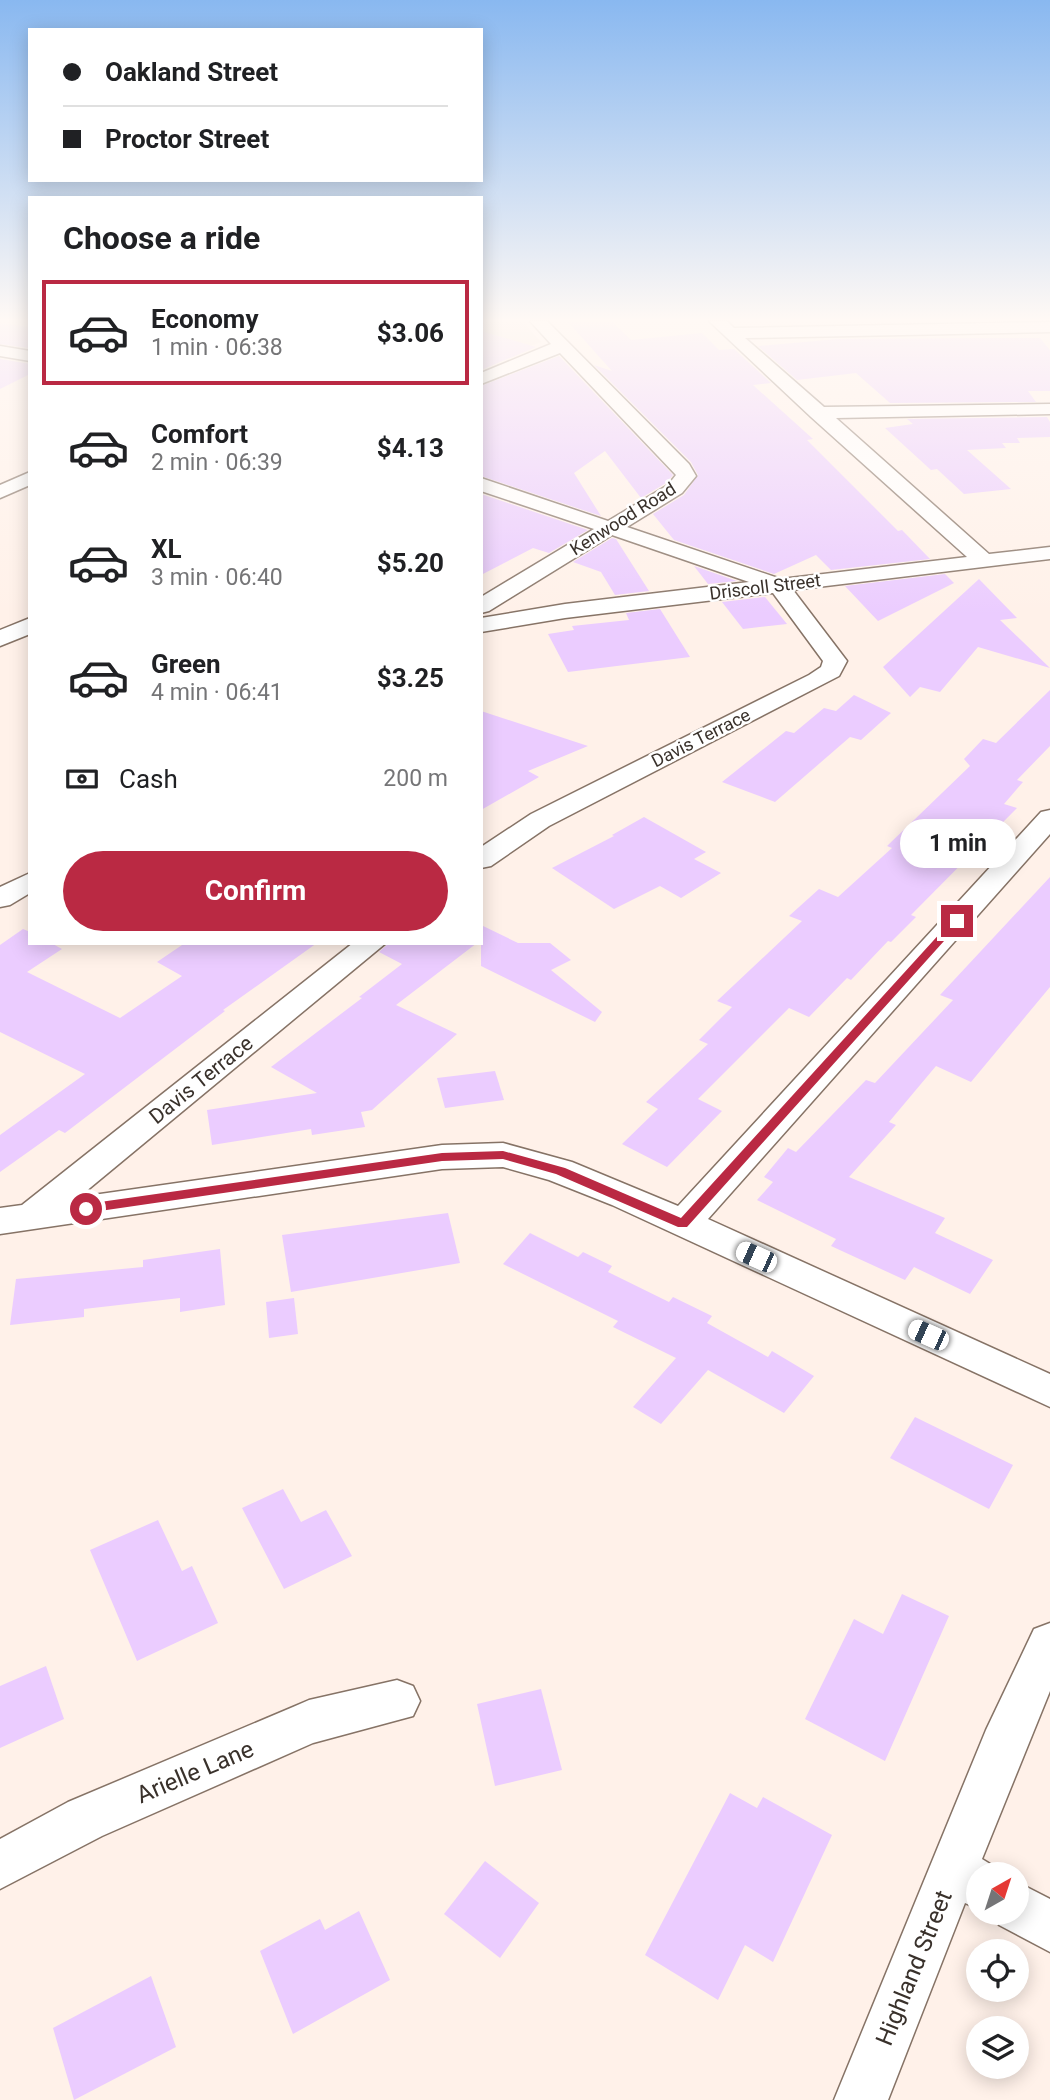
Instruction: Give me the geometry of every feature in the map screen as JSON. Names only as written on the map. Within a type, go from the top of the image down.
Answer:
[{"type":"street","name":"Kenwood Road","points":[[483,605],[675,489],[686,476],[682,468],[633,419]]},
{"type":"street","points":[[824,419],[983,560]]},
{"type":"street","points":[[0,476],[26,483]]},
{"type":"street","points":[[0,492],[26,483]]},
{"type":"street","points":[[483,485],[778,585]]},
{"type":"street","name":"Driscoll Street","points":[[483,625],[565,611],[1050,553]]},
{"type":"street","name":"Davis Terrace","points":[[483,859],[540,820],[831,671],[835,661],[831,651],[778,585]]},
{"type":"street","points":[[0,639],[28,626]]},
{"type":"street","points":[[683,1224],[1050,818]]},
{"type":"street","points":[[0,899],[28,882]]},
{"type":"street","name":"Davis Terrace","points":[[16,1219],[369,945]]},
{"type":"street","points":[[16,1219],[442,1157],[503,1155],[560,1171],[683,1224],[1050,1391]]},
{"type":"street","name":"Highland Street","points":[[970,1862],[1009,1730],[1050,1643]]},
{"type":"street","name":"Arielle Lane","points":[[0,1865],[85,1819],[309,1722],[397,1701]]},
{"type":"street","name":"Highland Street","points":[[861,2100],[966,1877]]},
{"type":"street","points":[[1029,1914],[1050,1927]]},
{"type":"building","points":[[483,419],[619,419],[673,475],[666,483],[641,498],[605,451],[574,473],[601,516],[483,477]]},
{"type":"building","points":[[648,419],[791,419],[813,439],[807,440],[898,531],[902,530],[930,559],[831,570],[816,555],[774,574],[674,540],[653,514],[684,495],[698,475],[691,462]]},
{"type":"building","points":[[907,419],[1048,419],[1050,437],[1017,438],[1020,443],[1002,443],[1006,448],[967,450],[1011,489],[964,494],[937,469],[931,470],[885,428],[913,424]]},
{"type":"building","points":[[483,495],[588,530],[549,553],[533,548],[483,574]]},
{"type":"building","points":[[612,538],[616,539],[649,591],[615,595],[601,572],[573,562]]},
{"type":"building","points":[[694,566],[737,581],[708,584]]},
{"type":"building","points":[[945,574],[954,583],[878,621],[845,586]]},
{"type":"building","points":[[979,579],[1017,618],[1000,620],[1050,668],[978,647],[940,692],[920,687],[910,697],[883,667]]},
{"type":"building","points":[[765,597],[787,624],[743,629],[722,602]]},
{"type":"building","points":[[660,609],[690,657],[568,672],[548,634],[574,630],[572,626],[629,620],[626,613]]},
{"type":"building","points":[[1050,690],[1050,746],[1017,780],[1023,782],[1004,804],[1017,808],[911,915],[916,917],[891,942],[888,941],[851,980],[847,978],[809,1017],[789,1008],[698,1099],[722,1111],[667,1167],[622,1144],[658,1109],[646,1102],[708,1044],[699,1040],[732,1007],[717,1001],[802,921],[789,916],[819,889],[838,897],[892,848],[887,846],[970,766],[964,759],[983,739],[996,743]]},
{"type":"building","points":[[854,695],[891,713],[861,740],[850,737],[775,802],[722,782],[786,731],[794,733],[824,708],[836,711]]},
{"type":"building","points":[[483,712],[588,746],[528,771],[539,777],[483,809]]},
{"type":"building","points":[[644,817],[706,852],[694,859],[721,873],[681,898],[660,886],[614,909],[552,868],[614,836],[612,835]]},
{"type":"building","points":[[1050,877],[1050,987],[971,1082],[936,1066],[889,1122],[896,1125],[849,1177],[945,1218],[935,1233],[993,1260],[970,1294],[914,1267],[905,1280],[831,1246],[836,1239],[757,1200],[773,1182],[764,1177],[788,1148],[796,1152],[866,1080],[875,1083],[953,1000],[940,995]]},
{"type":"building","points":[[483,926],[518,943],[550,943],[571,960],[551,970],[602,1012],[595,1022],[481,966]]},
{"type":"building","points":[[23,929],[28,931],[28,945],[55,945],[62,949],[27,972],[120,1018],[182,976],[157,962],[182,945],[314,945],[223,1010],[225,1011],[65,1133],[59,1130],[0,1172],[0,1135],[85,1074],[0,1032],[0,945]]},
{"type":"building","points":[[387,945],[474,945],[396,1005],[457,1034],[372,1110],[361,1112],[365,1127],[312,1135],[311,1129],[212,1145],[207,1110],[317,1093],[271,1067],[402,964],[379,952]]},
{"type":"building","points":[[495,1071],[504,1100],[445,1108],[437,1078]]},
{"type":"building","points":[[448,1213],[460,1263],[291,1292],[282,1235]]},
{"type":"building","points":[[530,1233],[578,1257],[583,1252],[612,1266],[608,1272],[669,1302],[673,1297],[712,1316],[707,1323],[768,1357],[772,1351],[814,1376],[784,1413],[708,1370],[661,1424],[633,1407],[676,1358],[613,1327],[618,1321],[503,1264]]},
{"type":"building","points":[[220,1249],[225,1305],[180,1312],[180,1298],[84,1309],[84,1317],[10,1325],[16,1279],[143,1267],[143,1260]]},
{"type":"building","points":[[294,1298],[298,1334],[269,1338],[266,1302]]},
{"type":"building","points":[[915,1417],[1013,1465],[989,1509],[890,1458]]},
{"type":"building","points":[[283,1489],[301,1522],[326,1510],[352,1556],[284,1589],[242,1508]]},
{"type":"building","points":[[158,1520],[182,1571],[192,1566],[218,1623],[137,1661],[90,1550]]},
{"type":"building","points":[[902,1594],[949,1616],[885,1761],[805,1719],[854,1619],[883,1634]]},
{"type":"building","points":[[46,1666],[64,1719],[0,1748],[0,1686]]},
{"type":"building","points":[[541,1689],[562,1770],[495,1786],[477,1704]]},
{"type":"building","points":[[730,1793],[757,1808],[763,1797],[832,1835],[773,1962],[745,1945],[718,2000],[645,1955]]},
{"type":"building","points":[[485,1861],[539,1903],[500,1958],[444,1914]]},
{"type":"building","points":[[359,1911],[390,1980],[293,2034],[260,1951],[320,1919],[325,1930]]},
{"type":"building","points":[[151,1976],[176,2047],[74,2100],[53,2028]]},
{"type":"route","points":[[86,1209],[442,1157],[503,1155],[560,1171],[624,1196],[683,1224],[957,921]]}]
